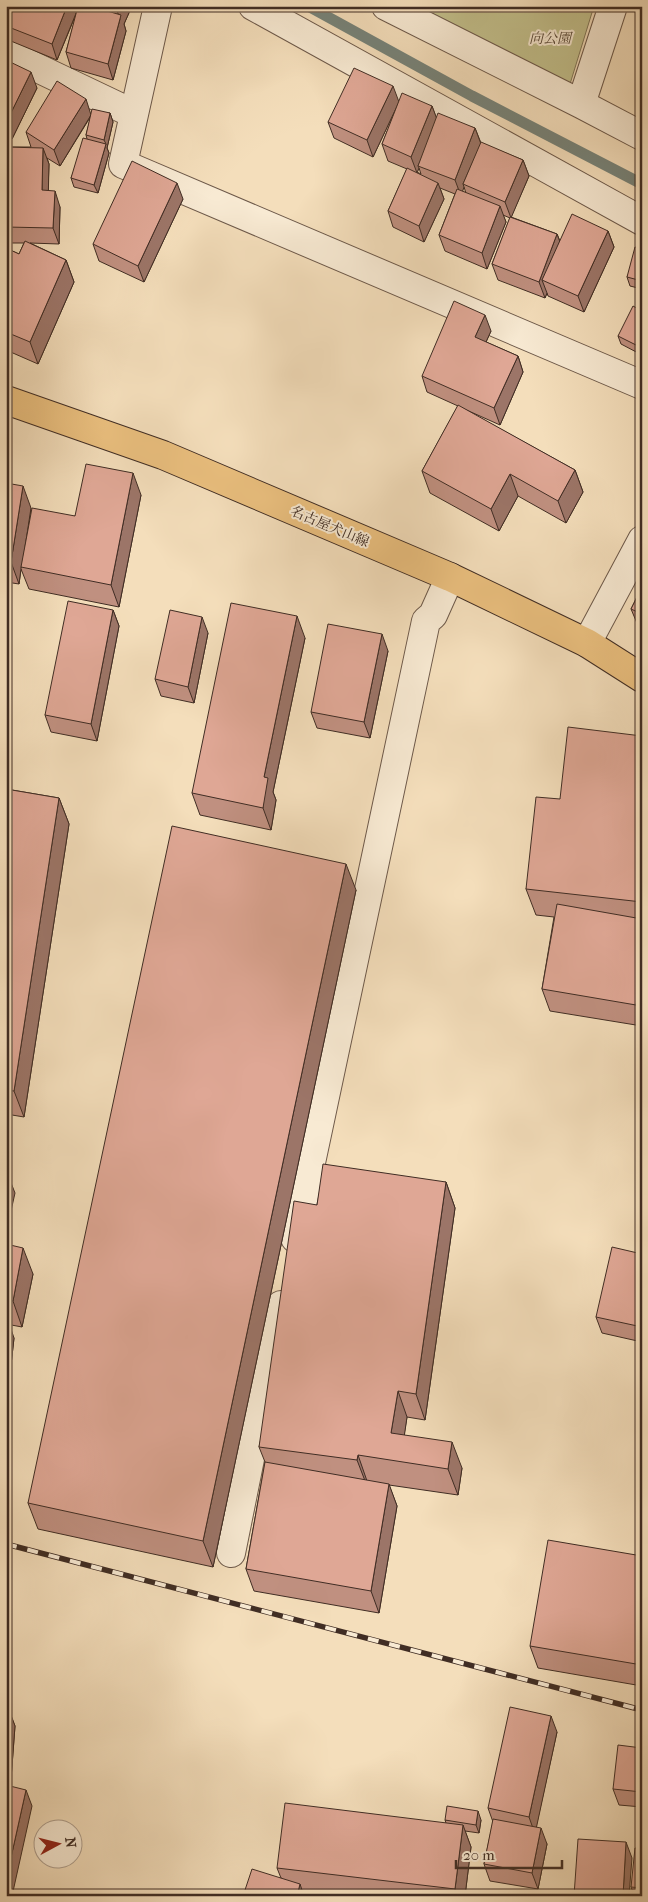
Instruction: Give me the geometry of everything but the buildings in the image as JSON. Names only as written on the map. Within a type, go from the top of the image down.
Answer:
[{"type":"main road","name":"名古屋犬山線","points":[[6,400],[162,455],[450,577],[587,643],[642,678]]},
{"type":"street","points":[[158,6],[123,164],[642,385]]},
{"type":"street","points":[[252,6],[642,220]]},
{"type":"street","points":[[386,6],[642,136]]},
{"type":"street","points":[[581,104],[613,6]]},
{"type":"street","points":[[6,53],[134,114]]},
{"type":"street","points":[[587,643],[642,540]]},
{"type":"street","points":[[230,1554],[287,1275],[426,621],[433,615],[450,577]]},
{"type":"green space","name":"向公園","points":[[412,6],[594,6],[570,84]]},
{"type":"waterway","points":[[308,6],[472,96],[642,184]]},
{"type":"railway","points":[[6,1544],[642,1710]]}]
